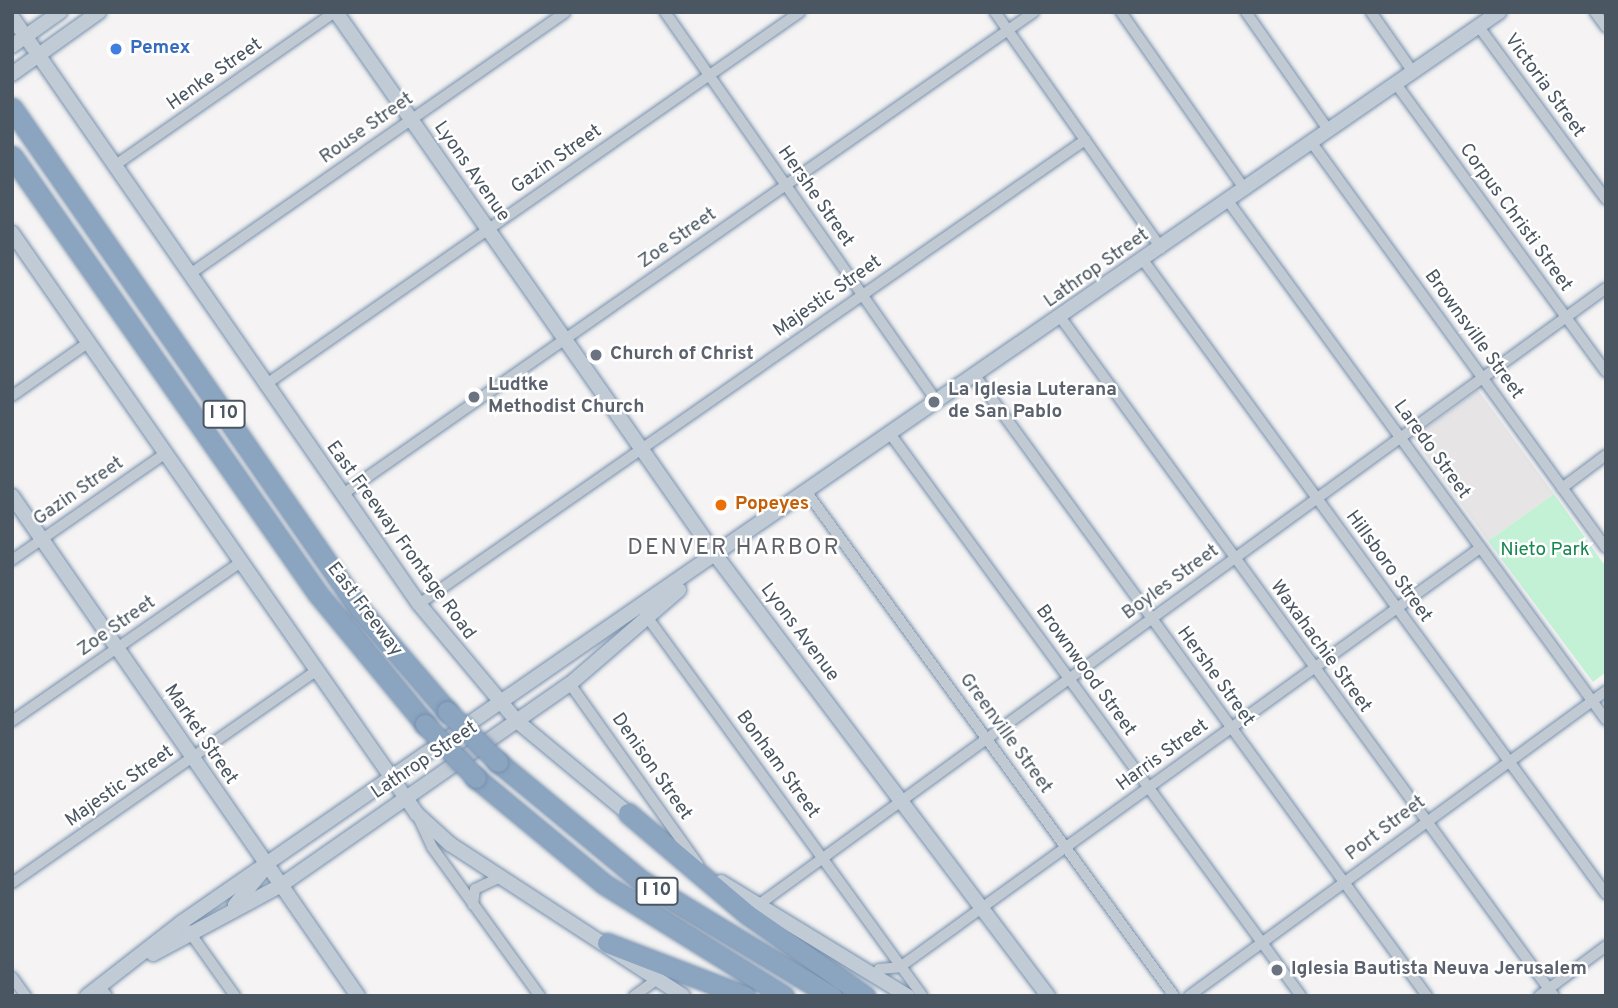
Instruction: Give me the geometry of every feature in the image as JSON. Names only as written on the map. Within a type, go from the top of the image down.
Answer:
[{"type":"highway","name":"East Freeway","points":[[12,108],[358,607],[447,711],[498,762],[642,881],[832,996]]},
{"type":"highway","name":"East Freeway","points":[[12,156],[318,594],[425,724],[476,778],[604,884],[784,996]]},
{"type":"highway","points":[[628,813],[747,914],[865,996]]},
{"type":"highway","points":[[607,943],[745,996]]},
{"type":"street","points":[[12,46],[60,12]]},
{"type":"street","points":[[12,74],[99,12]]},
{"type":"street","name":"Lyons Avenue","points":[[336,12],[717,557],[1048,996]]},
{"type":"street","name":"Henke Street","points":[[114,166],[336,12]]},
{"type":"street","name":"Rouse Street","points":[[190,274],[565,12]]},
{"type":"street","name":"Hershe Street","points":[[665,12],[937,402]]},
{"type":"street","name":"Gazin Street","points":[[265,385],[800,12]]},
{"type":"street","points":[[995,12],[1161,248]]},
{"type":"street","name":"Zoe Street","points":[[343,494],[1034,12]]},
{"type":"street","points":[[1121,12],[1245,190]]},
{"type":"street","points":[[1246,12],[1329,131]]},
{"type":"street","points":[[1371,12],[1413,72]]},
{"type":"street","points":[[1595,12],[1606,27]]},
{"type":"street","name":"Lathrop Street","points":[[87,996],[104,991],[182,922],[642,610],[1498,13]]},
{"type":"street","name":"East Freeway Frontage Road","points":[[12,18],[419,604],[517,721],[628,813],[703,870],[757,905],[877,972],[908,996]]},
{"type":"street","name":"Victoria Street","points":[[1479,27],[1606,199]]},
{"type":"street","name":"Corpus Christi Street","points":[[1396,84],[1606,372]]},
{"type":"street","name":"Majestic Street","points":[[419,604],[1085,140]]},
{"type":"street","name":"Brownsville Street","points":[[1312,143],[1606,548]]},
{"type":"street","name":"Laredo Street","points":[[1228,201],[1606,720]]},
{"type":"street","points":[[12,233],[406,796],[432,847],[540,996]]},
{"type":"street","name":"Hillsboro Street","points":[[1143,260],[1606,894]]},
{"type":"street","name":"Boyles Street","points":[[757,905],[1606,288]]},
{"type":"street","name":"Waxahachie Street","points":[[1060,318],[1426,821],[1547,993]]},
{"type":"street","points":[[12,396],[89,342]]},
{"type":"street","name":"Hershe Street","points":[[976,377],[1427,996]]},
{"type":"street","name":"Brownwood Street","points":[[891,435],[1301,996]]},
{"type":"street","name":"Gazin Street","points":[[12,560],[166,453]]},
{"type":"street","points":[[1562,488],[1606,455]]},
{"type":"street","name":"Greenville Street","points":[[808,494],[1174,996]]},
{"type":"street","name":"Market Street","points":[[12,496],[358,996]]},
{"type":"street","name":"Harris Street","points":[[900,967],[1480,548]]},
{"type":"street","name":"Zoe Street","points":[[12,721],[241,562]]},
{"type":"street","name":"Lathrop Street","points":[[132,964],[192,935],[280,886],[570,684],[642,610]]},
{"type":"street","name":"Bonham Street","points":[[642,610],[923,996]]},
{"type":"street","name":"Majestic Street","points":[[12,883],[317,670]]},
{"type":"street","name":"Denison Street","points":[[570,684],[703,870]]},
{"type":"street","name":"Port Street","points":[[1189,996],[1606,691]]},
{"type":"street","points":[[417,814],[502,877],[607,943],[683,996]]},
{"type":"street","points":[[218,920],[258,883],[266,866]]},
{"type":"street","points":[[473,905],[483,881],[502,877]]},
{"type":"street","points":[[182,922],[235,996]]},
{"type":"street","points":[[885,946],[877,972],[900,967]]},
{"type":"street","points":[[1547,993],[1606,946]]},
{"type":"street","points":[[12,977],[26,996]]},
{"type":"street","points":[[634,996],[657,979]]},
{"type":"shaded area","points":[[1478,390],[1554,494],[1488,541],[1413,438]]},
{"type":"green space","name":"Nieto Park","points":[[1554,494],[1606,567],[1606,672],[1593,682],[1488,541]]},
{"type":"place","name":"Pemex","points":[[116,49]]},
{"type":"place","name":"Church of Christ","points":[[596,355]]},
{"type":"place","name":"Ludtke Methodist Church","points":[[474,397]]},
{"type":"place","name":"La Iglesia Luterana de San Pablo","points":[[934,402]]},
{"type":"place","name":"Popeyes","points":[[721,505]]},
{"type":"place","name":"Iglesia Bautista Neuva Jerusalem","points":[[1277,970]]},
{"type":"district","name":"DENVER HARBOR","points":[[734,549]]}]
